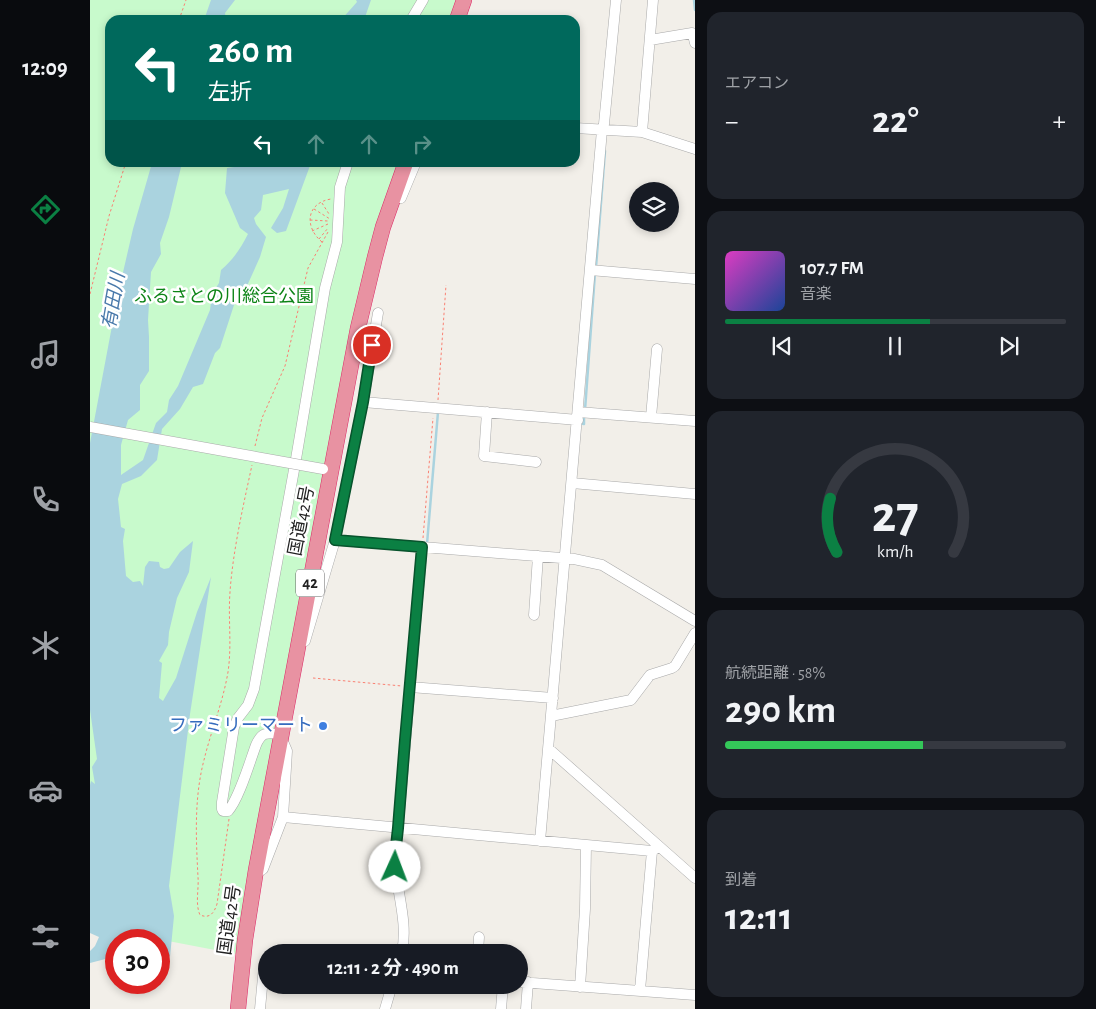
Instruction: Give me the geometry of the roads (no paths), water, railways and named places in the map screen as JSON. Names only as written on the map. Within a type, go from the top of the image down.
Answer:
[{"type":"highway","points":[[459,15],[464,0]]},
{"type":"highway","name":"国道42号","points":[[238,1009],[256,870],[327,470],[375,256],[404,167]]},
{"type":"street","points":[[414,15],[423,0]]},
{"type":"street","points":[[540,841],[602,130],[616,0]]},
{"type":"street","points":[[642,132],[653,0]]},
{"type":"street","points":[[650,40],[692,34],[694,35],[695,43]]},
{"type":"street","points":[[580,128],[642,132],[695,150]]},
{"type":"street","points":[[256,870],[260,871],[263,869],[283,817],[287,751],[280,738],[263,734],[258,740],[232,806],[226,811],[221,806],[231,741],[236,722],[248,705],[254,689],[325,288],[337,242],[336,218],[342,180],[346,167]]},
{"type":"street","points":[[393,198],[401,198],[414,167]]},
{"type":"street","points":[[590,270],[695,279]]},
{"type":"street","points":[[297,646],[304,645],[335,540],[363,402],[378,313]]},
{"type":"street","points":[[652,417],[656,349]]},
{"type":"street","points":[[363,402],[487,412],[652,417],[695,421]]},
{"type":"street","points":[[487,412],[484,456],[536,462]]},
{"type":"street","points":[[90,427],[327,470]]},
{"type":"street","points":[[572,483],[695,494]]},
{"type":"street","points":[[335,540],[565,558],[602,565],[695,621]]},
{"type":"street","points":[[403,944],[404,923],[395,861],[422,547]]},
{"type":"street","points":[[534,616],[538,556]]},
{"type":"street","points":[[551,716],[631,700],[650,675],[675,666],[695,633]]},
{"type":"street","points":[[410,687],[553,698]]},
{"type":"street","points":[[549,749],[655,849],[695,878]]},
{"type":"street","points":[[283,817],[586,845],[655,849]]},
{"type":"street","points":[[580,987],[585,909],[586,845]]},
{"type":"street","points":[[640,990],[655,849]]},
{"type":"street","points":[[479,937],[479,944]]},
{"type":"street","points":[[528,982],[695,995]]},
{"type":"street","points":[[260,1009],[261,994]]},
{"type":"street","points":[[385,1009],[389,994]]},
{"type":"street","points":[[501,1009],[502,994]]},
{"type":"street","points":[[524,994],[526,1009]]},
{"type":"water","points":[[211,0],[235,0],[225,15],[206,15]]},
{"type":"water","points":[[356,0],[371,0],[366,15],[345,15],[357,2]]},
{"type":"water","points":[[151,167],[181,167],[169,217],[160,243],[161,254],[151,272],[148,320],[149,371],[140,385],[140,410],[128,420],[121,445],[121,475],[143,460],[156,423],[167,412],[169,400],[178,386],[210,310],[212,294],[219,283],[221,270],[236,254],[248,234],[240,228],[225,193],[227,168],[310,167],[286,231],[277,233],[271,228],[283,208],[289,189],[263,195],[261,210],[254,218],[256,224],[266,237],[260,257],[242,297],[234,305],[220,348],[215,353],[203,384],[193,387],[180,409],[162,429],[157,460],[141,476],[122,484],[118,499],[121,527],[125,529],[123,541],[126,576],[133,582],[140,581],[143,586],[145,567],[149,561],[159,562],[160,567],[164,569],[169,568],[180,552],[193,541],[189,572],[177,598],[168,645],[159,661],[162,663],[159,698],[163,701],[176,678],[197,612],[211,577],[190,714],[169,886],[174,916],[170,957],[170,929],[105,929],[105,959],[90,963],[90,951],[95,946],[99,937],[90,933],[90,785],[91,781],[95,784],[92,767],[97,759],[90,710],[90,443],[118,294],[133,229]]},
{"type":"waterway","points":[[694,0],[695,10]]},
{"type":"waterway","points":[[596,267],[605,151]]},
{"type":"waterway","points":[[585,410],[595,273]]},
{"type":"waterway","points":[[427,544],[438,412]]},
{"type":"waterway","points":[[578,423],[584,424],[584,415]]},
{"type":"place","name":"ファミリーマート","points":[[323,726]]},
{"type":"park label","name":"ふるさとの川総合公園","points":[[224,297]]},
{"type":"water label","name":"有田川","points":[[114,301]]}]
